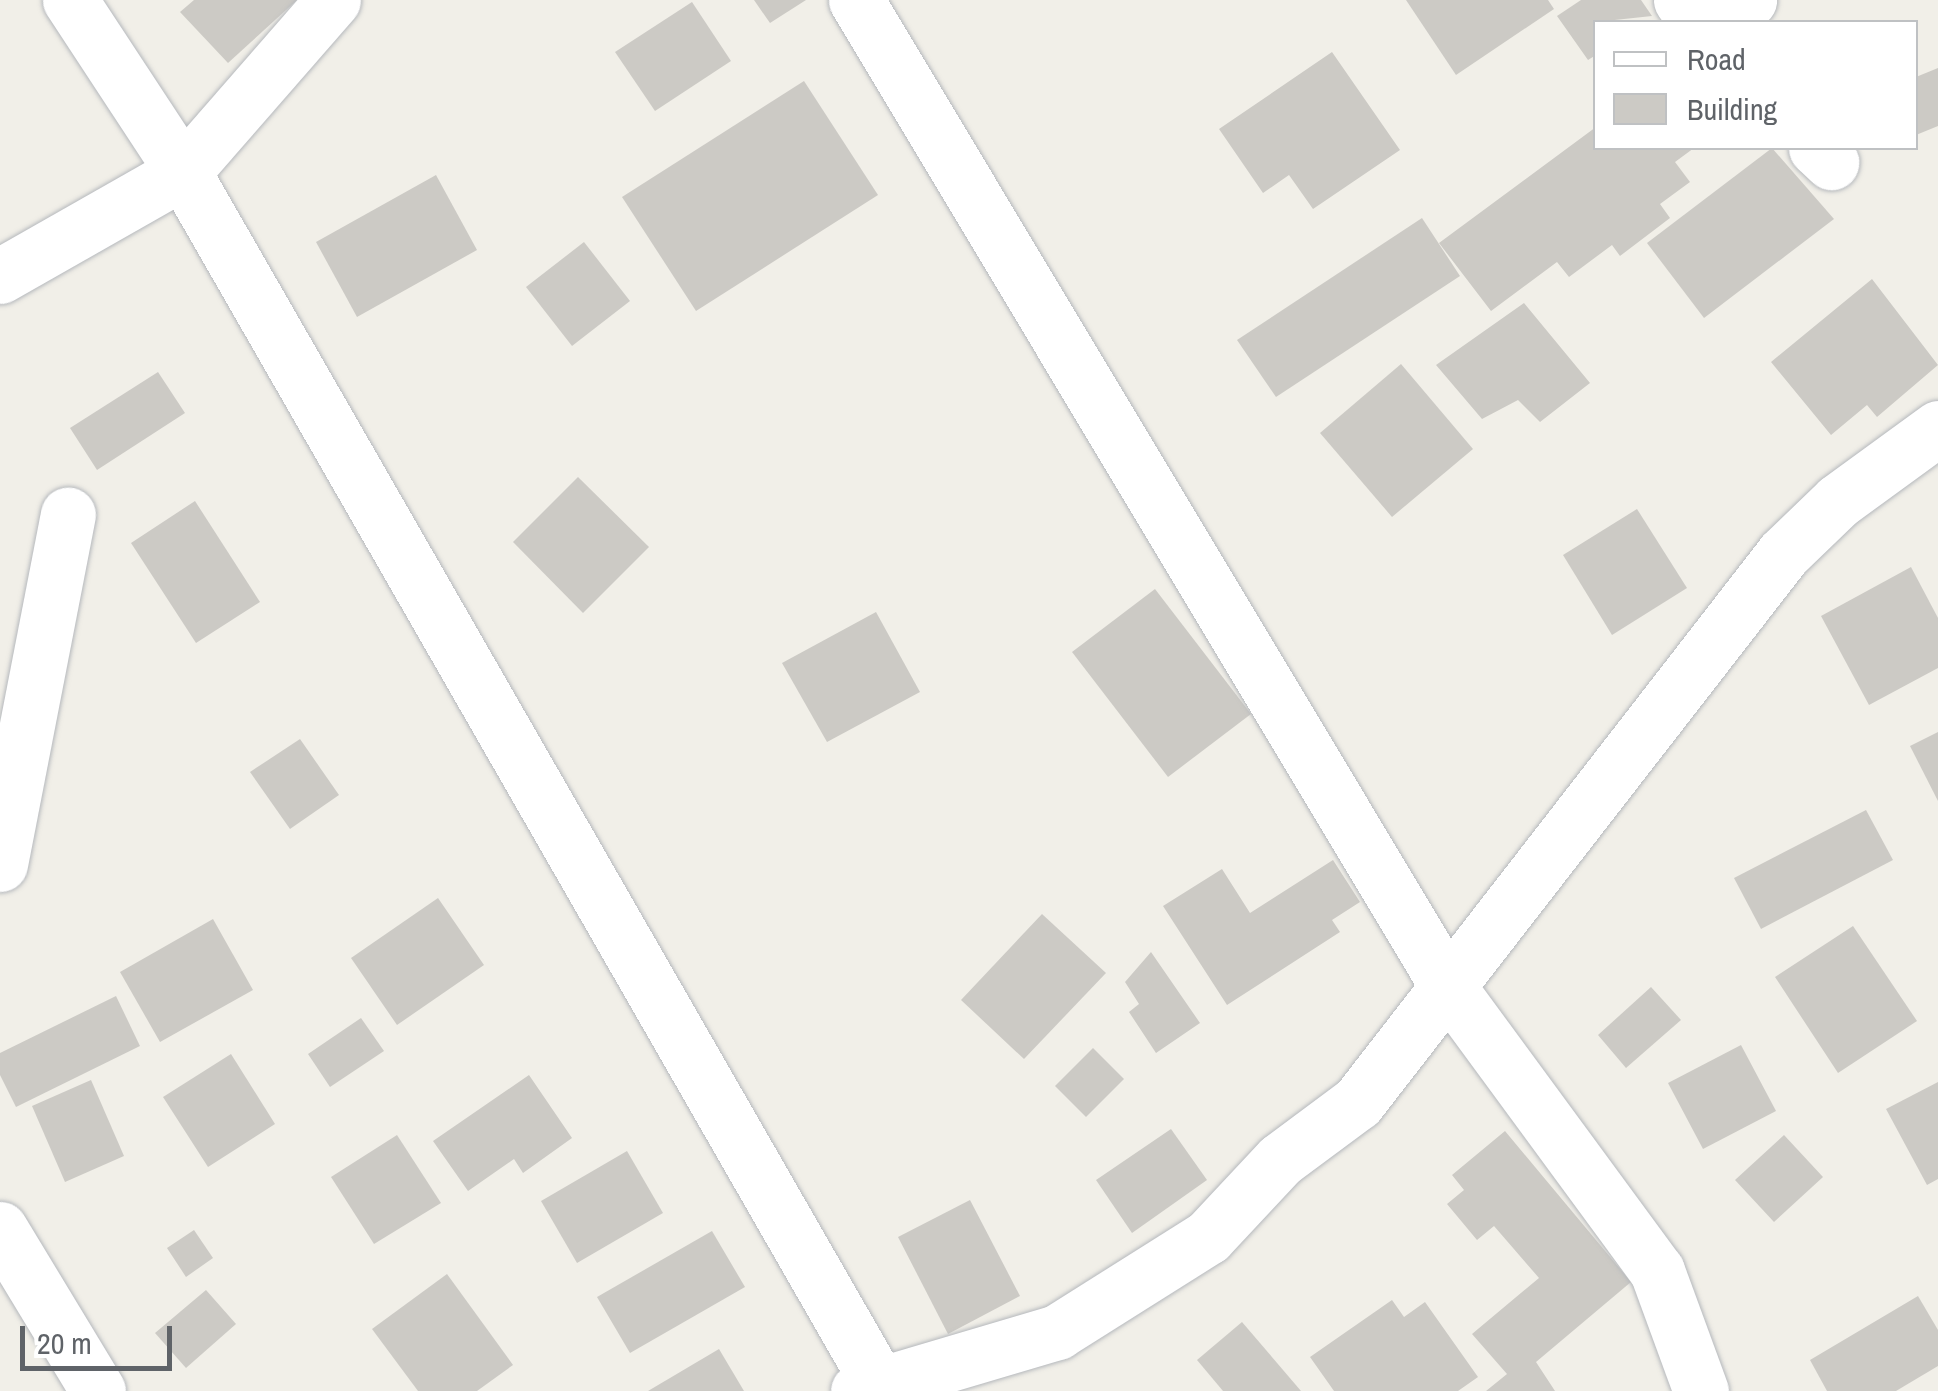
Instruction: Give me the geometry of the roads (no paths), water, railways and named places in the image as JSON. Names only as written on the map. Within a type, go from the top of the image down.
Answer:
[{"type":"street","points":[[70,0],[182,172],[868,1386],[1057,1332],[1208,1237],[1280,1160],[1358,1102],[1446,984],[1671,709],[1783,554],[1838,502],[1938,428]]},
{"type":"street","points":[[0,276],[182,172],[333,0]]},
{"type":"street","points":[[856,0],[1446,984],[1658,1271],[1701,1391]]},
{"type":"street","points":[[1724,20],[1749,0]]},
{"type":"street","points":[[0,864],[68,515]]},
{"type":"street","points":[[0,1230],[98,1391]]}]
